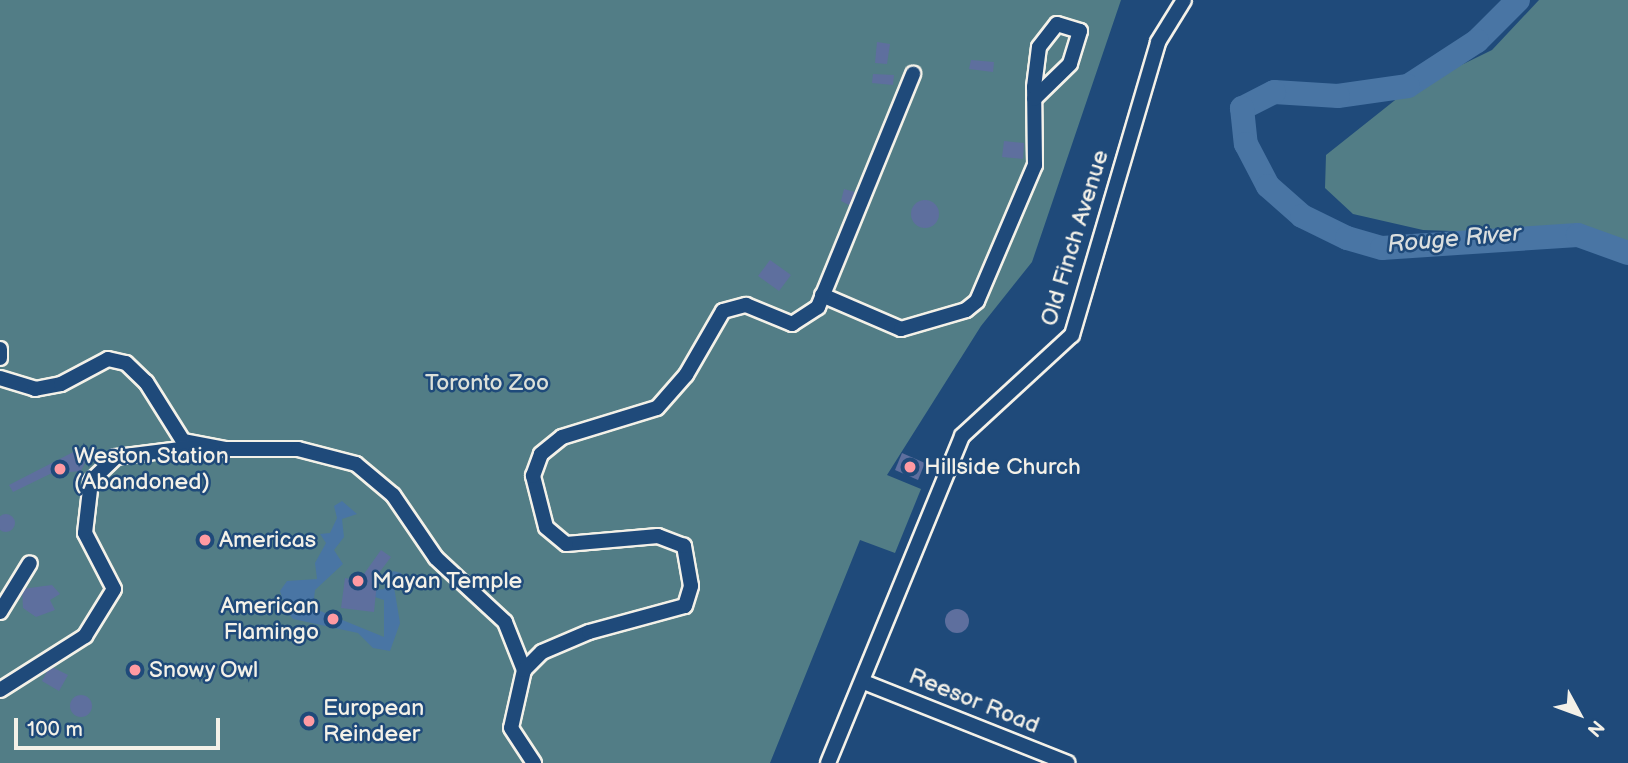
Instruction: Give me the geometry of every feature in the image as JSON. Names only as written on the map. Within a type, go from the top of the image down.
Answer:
[{"type":"street","name":"Old Finch Avenue","points":[[828,763],[864,682],[962,436],[1072,335],[1158,42],[1184,0]]},
{"type":"street","points":[[822,295],[901,329],[966,310],[977,301],[1035,165],[1034,99],[1036,61],[1048,33],[1057,24],[1080,31],[1070,64],[1034,99]]},
{"type":"street","points":[[534,763],[511,728],[524,670],[542,652],[589,632],[685,606],[691,586],[684,546],[659,536],[566,544],[546,527],[533,476],[541,454],[562,437],[657,408],[686,375],[723,311],[746,305],[792,324],[818,307],[913,74]]},
{"type":"street","points":[[0,349],[0,358]]},
{"type":"street","points":[[0,378],[35,390],[61,384],[108,359],[126,363],[146,382],[171,429],[200,447]]},
{"type":"street","points":[[0,690],[85,636],[114,589],[85,533],[91,481],[116,457],[200,447],[298,449],[356,464],[393,495],[436,558],[505,622],[524,670]]},
{"type":"street","points":[[0,612],[30,563]]},
{"type":"street","name":"Reesor Road","points":[[864,682],[1068,763]]},
{"type":"green space","name":"Toronto Zoo","points":[[0,0],[1121,0],[1032,262],[981,326],[887,475],[921,489],[895,553],[860,540],[770,763],[0,763]]},
{"type":"green space","points":[[1539,0],[1628,0],[1628,247],[1592,236],[1423,230],[1353,214],[1325,188],[1326,155],[1404,93],[1492,50]]},
{"type":"water","points":[[342,501],[357,514],[342,519],[344,537],[334,550],[343,564],[315,590],[313,608],[384,637],[384,600],[375,597],[376,590],[384,589],[393,571],[401,573],[405,579],[394,587],[400,623],[390,651],[373,648],[358,633],[293,619],[286,610],[280,591],[287,581],[317,579],[315,563],[326,543],[320,534],[330,533],[337,518],[334,506]]},
{"type":"building","points":[[877,42],[890,44],[887,64],[875,63]]},
{"type":"building","points":[[971,60],[994,62],[993,72],[969,69]]},
{"type":"building","points":[[873,74],[894,75],[893,85],[872,83]]},
{"type":"building","points":[[1004,141],[1024,143],[1023,159],[1002,157]]},
{"type":"building","points":[[844,189],[855,192],[851,206],[841,201]]},
{"type":"building","points":[[925,200],[935,204],[939,214],[935,224],[925,228],[915,224],[911,214],[915,204]]},
{"type":"building","points":[[770,260],[791,275],[779,291],[758,276]]},
{"type":"building","name":"Weston Station (Abandoned)","points":[[85,446],[89,453],[81,471],[50,474],[13,492],[9,485]]},
{"type":"building","name":"Hillside Church","points":[[902,453],[925,463],[918,480],[895,470]]},
{"type":"building","points":[[6,514],[12,517],[15,523],[12,529],[6,532],[0,529],[-3,523],[0,517]]},
{"type":"building","name":"Mayan Temple","points":[[381,550],[391,557],[372,582],[377,582],[374,612],[341,608],[345,578],[359,581]]},
{"type":"building","points":[[52,585],[60,594],[50,600],[55,610],[36,617],[23,608],[22,589]]},
{"type":"building","points":[[957,609],[968,616],[969,621],[962,632],[957,633],[946,626],[945,621],[952,610]]},
{"type":"building","points":[[50,666],[68,675],[59,691],[42,681]]},
{"type":"building","points":[[81,695],[89,698],[92,706],[89,714],[81,717],[73,714],[70,706],[73,698]]},
{"type":"waterway","name":"Rouge River","points":[[1518,0],[1477,41],[1408,86],[1338,96],[1274,92],[1242,108],[1246,144],[1268,186],[1302,216],[1347,238],[1382,248],[1578,235],[1628,253]]},
{"type":"place","name":"Hillside Church","points":[[910,467]]},
{"type":"place","name":"Weston Station (Abandoned)","points":[[60,469]]},
{"type":"place","name":"Americas","points":[[205,540]]},
{"type":"place","name":"Mayan Temple","points":[[358,581]]},
{"type":"place","name":"American Flamingo","points":[[333,619]]},
{"type":"place","name":"Snowy Owl","points":[[135,670]]},
{"type":"place","name":"European Reindeer","points":[[309,721]]}]
